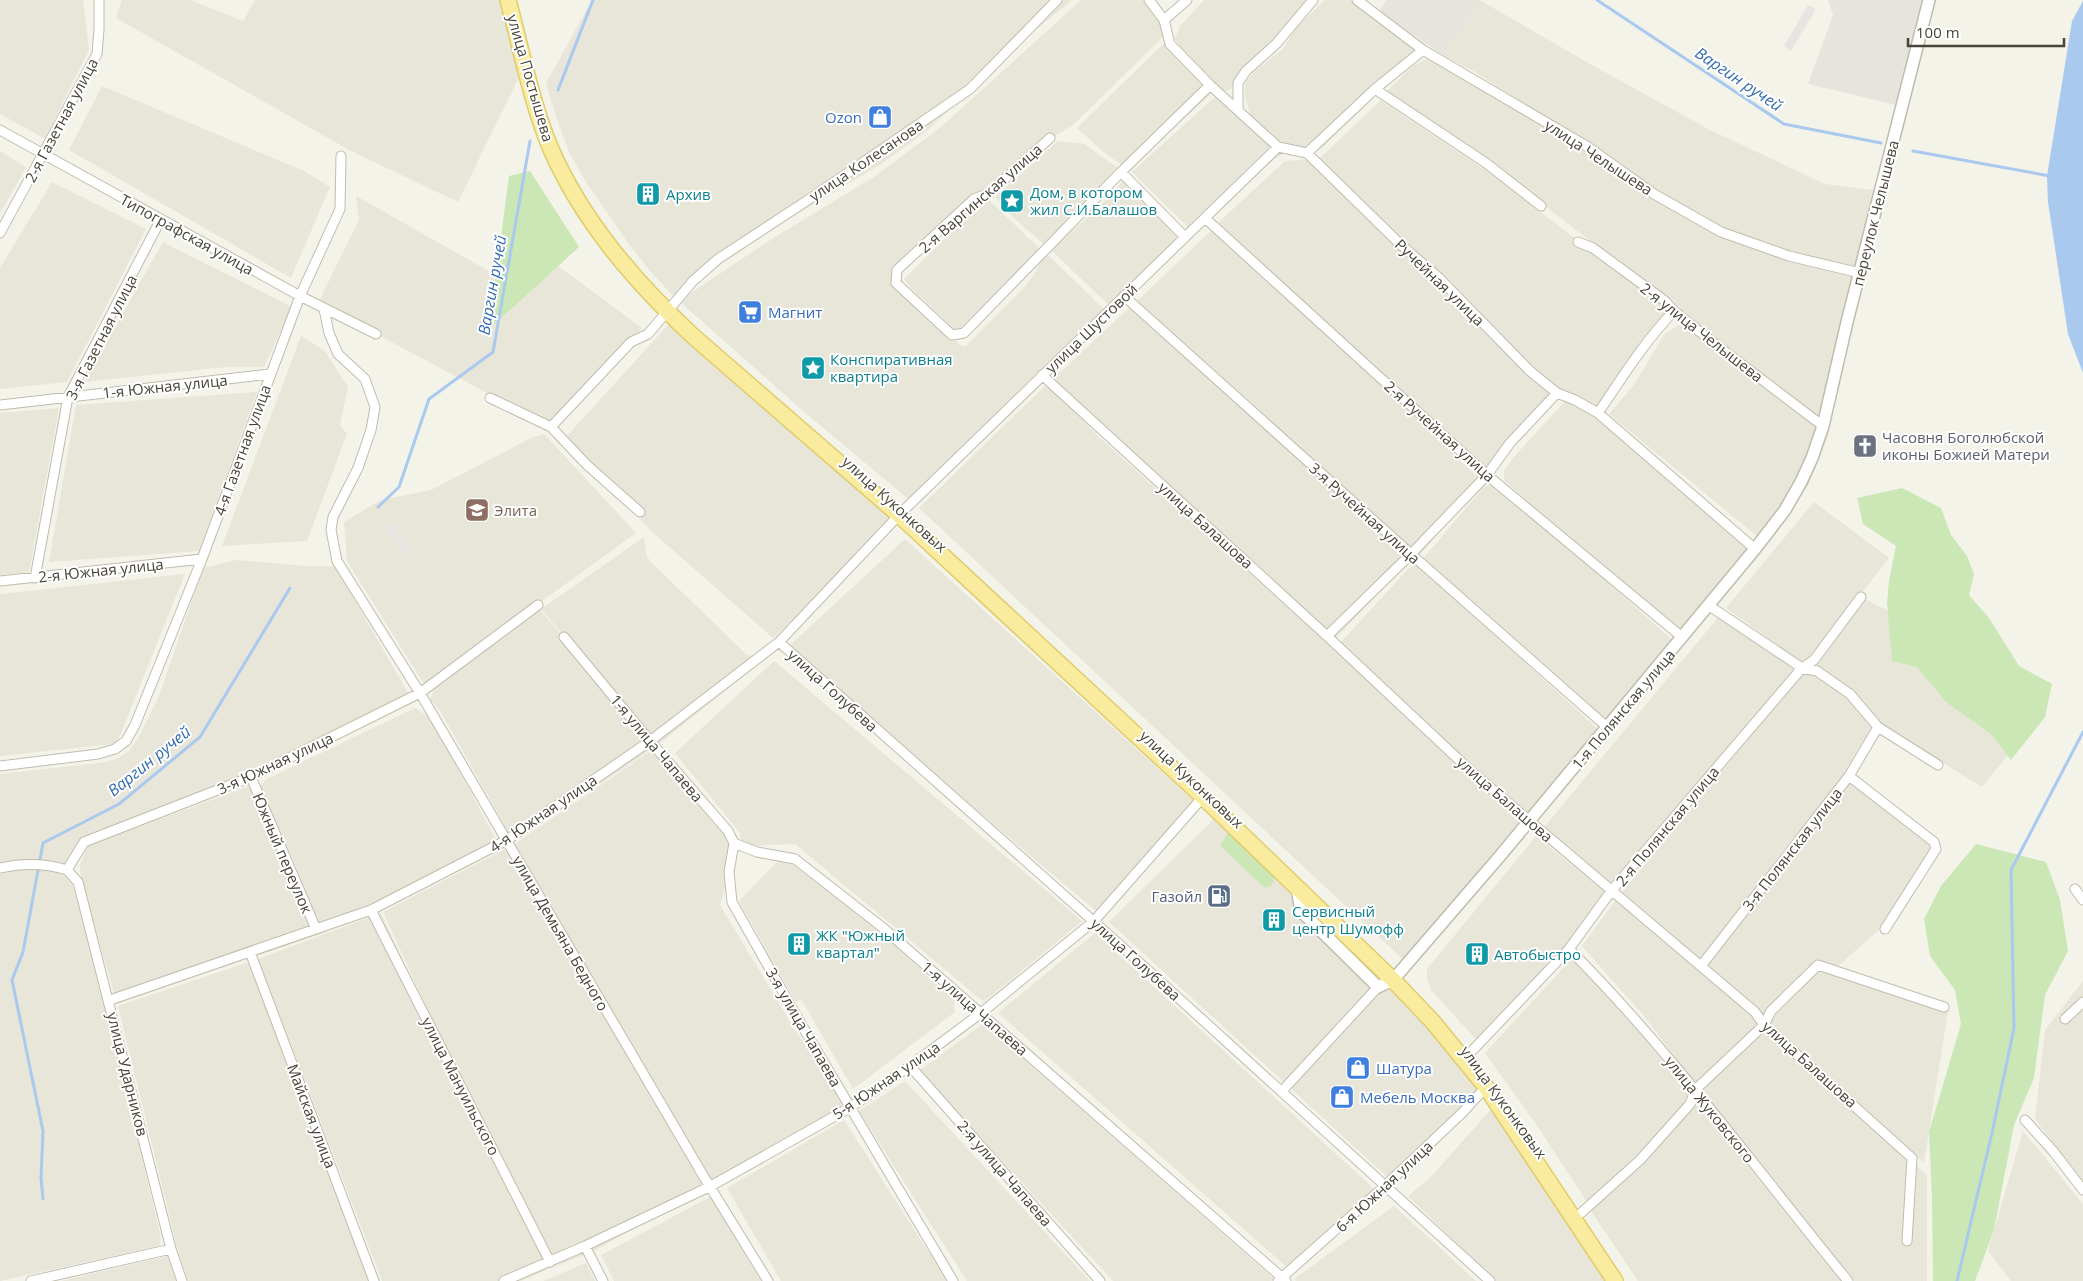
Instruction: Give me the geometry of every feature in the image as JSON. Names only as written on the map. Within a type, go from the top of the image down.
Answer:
[{"type":"main road","name":"улица Постышева","points":[[508,0],[550,147],[571,189],[599,233]]},
{"type":"main road","name":"улица Куконковых","points":[[599,233],[626,268],[694,337],[758,384],[902,512],[1205,795],[1325,904],[1470,1053],[1502,1095],[1625,1281]]},
{"type":"main road","name":"улица Куконковых","points":[[1205,795],[1297,888],[1395,978],[1433,1022],[1486,1087],[1614,1281]]},
{"type":"street","name":"2-я Газетная улица","points":[[0,233],[97,54],[99,0]]},
{"type":"street","name":"улица Колесанова","points":[[668,312],[693,281],[718,259],[821,192],[970,89],[1058,0]]},
{"type":"street","points":[[1150,0],[1164,20],[1170,44],[1210,86],[1278,147],[1307,153],[1375,89],[1423,50]]},
{"type":"street","points":[[1164,20],[1187,0]]},
{"type":"street","points":[[1238,110],[1238,83],[1246,70],[1276,44],[1313,0]]},
{"type":"street","name":"улица Челышева","points":[[1358,0],[1423,50],[1588,147],[1654,194],[1721,232],[1789,256],[1860,273]]},
{"type":"street","name":"переулок Челышева","points":[[1823,426],[1930,0]]},
{"type":"street","points":[[1185,236],[1121,172],[1210,86]]},
{"type":"street","points":[[1375,89],[1486,163],[1541,206]]},
{"type":"street","name":"Типографская улица","points":[[0,130],[300,296],[376,334]]},
{"type":"street","name":"2-я Варгинская улица","points":[[1050,138],[989,193],[974,199],[897,270],[896,283],[952,336],[964,333],[1121,172]]},
{"type":"street","name":"улица Шустовой","points":[[902,512],[1278,147]]},
{"type":"street","name":"Ручейная улица","points":[[1307,153],[1399,243],[1439,278],[1530,370],[1557,393],[1575,400],[1598,413],[1755,549]]},
{"type":"street","name":"4-я Газетная улица","points":[[0,766],[98,754],[115,749],[126,741],[139,716],[202,559],[300,296],[340,209],[341,156]]},
{"type":"street","name":"2-я Ручейная улица","points":[[1205,218],[1487,475],[1682,637]]},
{"type":"street","name":"3-я Газетная улица","points":[[35,578],[68,397],[161,219]]},
{"type":"street","name":"2-я улица Челышева","points":[[1578,242],[1593,248],[1665,301],[1674,311],[1823,426]]},
{"type":"street","name":"3-я Ручейная улица","points":[[1124,296],[1607,727]]},
{"type":"street","name":"улица Демьяна Бедного","points":[[324,309],[329,333],[338,354],[365,379],[374,407],[372,430],[358,468],[333,517],[331,530],[337,561],[420,693],[704,1177],[768,1281]]},
{"type":"street","points":[[1598,413],[1633,360],[1674,311]]},
{"type":"street","points":[[551,427],[631,342],[648,334],[668,312]]},
{"type":"street","name":"1-я Южная улица","points":[[0,405],[270,374]]},
{"type":"street","name":"улица Балашова","points":[[1042,375],[1327,636],[1473,773],[1755,1012],[1764,1025],[1912,1158],[1906,1241]]},
{"type":"street","points":[[1327,636],[1411,554],[1487,475],[1510,443],[1557,393]]},
{"type":"street","points":[[490,398],[551,427],[587,465],[640,512]]},
{"type":"street","name":"1-я Полянская улица","points":[[1395,978],[1529,821],[1755,549],[1789,503],[1812,458],[1823,426]]},
{"type":"street","name":"4-я Южная улица","points":[[110,1000],[371,910],[507,840],[650,741],[778,642],[902,512]]},
{"type":"street","name":"2-я Южная улица","points":[[0,581],[202,559]]},
{"type":"street","name":"2-я Полянская улица","points":[[1470,1053],[1569,949],[1612,890],[1802,668],[1814,660],[1861,597]]},
{"type":"street","name":"3-я Южная улица","points":[[68,870],[84,842],[251,777],[420,693],[538,605]]},
{"type":"street","points":[[1708,605],[1802,668],[1817,671],[1850,694],[1878,727],[1938,765]]},
{"type":"street","name":"1-я улица Чапаева","points":[[564,637],[728,831],[734,843],[757,852],[795,859],[882,927],[1282,1280]]},
{"type":"street","name":"улица Голубева","points":[[778,642],[1094,921],[1490,1281]]},
{"type":"street","name":"3-я Полянская улица","points":[[1701,966],[1849,776],[1878,727]]},
{"type":"street","points":[[1849,776],[1934,842],[1936,849],[1884,929]]},
{"type":"street","name":"Южный переулок","points":[[251,777],[316,929]]},
{"type":"street","name":"5-я Южная улица","points":[[504,1281],[585,1246],[711,1186],[851,1106],[910,1066],[981,1013],[1094,921],[1205,795]]},
{"type":"street","name":"3-я улица Чапаева","points":[[734,843],[729,872],[732,902],[801,1024],[953,1281]]},
{"type":"street","points":[[0,868],[12,865],[49,864],[68,870]]},
{"type":"street","name":"улица Ударников","points":[[68,870],[78,882],[110,1000],[171,1249],[182,1281]]},
{"type":"street","points":[[1297,888],[1301,911],[1378,987]]},
{"type":"street","points":[[2075,889],[2083,900]]},
{"type":"street","name":"улица Мануильского","points":[[371,910],[550,1262]]},
{"type":"street","name":"улица Жуковского","points":[[1569,949],[1600,980],[1696,1089],[1846,1278]]},
{"type":"street","name":"Майская улица","points":[[250,952],[374,1281]]},
{"type":"street","points":[[1581,1213],[1616,1184],[1640,1160],[1690,1104],[1696,1089],[1764,1025],[1771,1010],[1818,965],[1944,1007]]},
{"type":"street","points":[[1282,1091],[1378,987],[1395,978]]},
{"type":"street","points":[[2065,1019],[2083,1002]]},
{"type":"street","name":"2-я улица Чапаева","points":[[910,1066],[1100,1281]]},
{"type":"street","name":"6-я Южная улица","points":[[1282,1280],[1462,1114],[1486,1087]]},
{"type":"street","points":[[2025,1120],[2053,1151],[2083,1190]]},
{"type":"street","points":[[585,1246],[603,1281]]},
{"type":"street","points":[[31,1281],[171,1249]]},
{"type":"shaded area","points":[[0,0],[83,0],[89,50],[45,139],[0,114]]},
{"type":"shaded area","points":[[122,0],[190,0],[243,21],[255,0],[503,0],[523,69],[458,202],[351,151],[116,18]]},
{"type":"shaded area","points":[[592,0],[1072,0],[1020,43],[928,130],[881,164],[772,229],[674,297],[628,243],[584,179],[569,152],[546,83]]},
{"type":"shaded area","points":[[1081,0],[1149,0],[1166,34],[1072,126],[1058,134],[1007,178],[980,198],[897,276],[897,286],[961,346],[966,346],[1024,288],[1037,270],[1040,260],[1047,254],[1109,314],[913,503],[802,410],[679,301],[775,237],[874,177],[941,127]]},
{"type":"shaded area","points":[[1204,0],[1318,0],[1294,24],[1281,46],[1254,67],[1234,87],[1226,91],[1218,90],[1186,56],[1175,39],[1180,26]]},
{"type":"shaded area","points":[[1325,0],[1354,0],[1421,47],[1409,63],[1322,148],[1293,155],[1252,121],[1245,96],[1245,83],[1256,70],[1283,49],[1297,26]]},
{"type":"shaded area","points":[[1386,0],[1480,0],[1483,2],[1443,55],[1379,12]]},
{"type":"shaded area","points":[[1828,0],[1923,0],[1904,107],[1808,84],[1833,15]]},
{"type":"shaded area","points":[[1483,2],[1710,130],[1825,184],[1881,191],[1863,269],[1792,254],[1726,230],[1676,205],[1475,72],[1443,55]]},
{"type":"shaded area","points":[[1808,5],[1816,9],[1791,51],[1784,46]]},
{"type":"shaded area","points":[[1165,42],[1212,93],[1128,170],[1077,128]]},
{"type":"shaded area","points":[[1433,56],[1469,73],[1653,196],[1720,236],[1861,277],[1827,424],[1684,318],[1674,301],[1598,247],[1488,162],[1384,94],[1413,66]]},
{"type":"shaded area","points":[[102,86],[304,171],[330,187],[291,278],[69,150]]},
{"type":"shaded area","points":[[1216,96],[1282,154],[1274,159],[1195,234],[1132,172]]},
{"type":"shaded area","points":[[1381,100],[1487,171],[1617,271],[1669,306],[1675,318],[1659,331],[1604,410],[1573,394],[1554,388],[1320,158]]},
{"type":"shaded area","points":[[1058,141],[1084,144],[1125,173],[1046,246],[1017,221],[995,197]]},
{"type":"shaded area","points":[[0,151],[26,167],[0,214]]},
{"type":"shaded area","points":[[1310,159],[1556,398],[1484,473],[1218,223],[1285,161]]},
{"type":"shaded area","points":[[1128,176],[1192,237],[1114,310],[1050,249],[1092,214]]},
{"type":"shaded area","points":[[52,182],[146,229],[67,382],[0,389],[0,268]]},
{"type":"shaded area","points":[[356,196],[526,292],[550,260],[642,328],[551,427],[318,303],[359,220]]},
{"type":"shaded area","points":[[989,200],[1041,250],[1030,269],[1009,293],[963,337],[912,289],[904,279],[973,211]]},
{"type":"shaded area","points":[[1214,228],[1482,481],[1418,557],[1135,303]]},
{"type":"shaded area","points":[[163,242],[292,307],[264,367],[226,367],[84,382]]},
{"type":"shaded area","points":[[1129,308],[1412,558],[1335,639],[1052,380]]},
{"type":"shaded area","points":[[670,323],[898,521],[773,638],[651,531],[565,438]]},
{"type":"shaded area","points":[[1682,323],[1829,434],[1809,484],[1792,509],[1764,542],[1609,414],[1633,386],[1665,334]]},
{"type":"shaded area","points":[[301,336],[324,350],[348,387],[340,425],[347,434],[307,541],[222,546]]},
{"type":"shaded area","points":[[1047,384],[1100,438],[1391,700],[1526,826],[1410,966],[919,508]]},
{"type":"shaded area","points":[[257,392],[199,551],[49,562],[76,405]]},
{"type":"shaded area","points":[[1565,401],[1581,406],[1602,418],[1760,548],[1682,640],[1504,480],[1504,471],[1513,458]]},
{"type":"shaded area","points":[[59,408],[29,572],[0,575],[0,413]]},
{"type":"shaded area","points":[[544,434],[636,533],[425,686],[347,561],[344,522],[381,500],[431,490],[531,438]]},
{"type":"shaded area","points":[[1494,482],[1678,645],[1609,729],[1422,560],[1483,488]]},
{"type":"shaded area","points":[[1814,502],[1889,558],[1812,657],[1802,663],[1726,608]]},
{"type":"shaded area","points":[[390,522],[413,552],[407,556],[385,526]]},
{"type":"shaded area","points":[[644,537],[646,554],[650,561],[747,655],[768,656],[658,745],[541,609]]},
{"type":"shaded area","points":[[905,539],[1195,802],[1096,911],[786,649]]},
{"type":"shaded area","points":[[236,560],[306,566],[335,566],[410,696],[255,772],[83,840],[71,859],[64,865],[0,865],[0,774],[99,763],[116,759],[129,751],[140,735],[159,696],[203,568]]},
{"type":"shaded area","points":[[1418,564],[1603,734],[1530,821],[1340,643],[1408,569]]},
{"type":"shaded area","points":[[185,574],[119,738],[114,744],[0,756],[0,594]]},
{"type":"shaded area","points":[[1865,599],[1935,635],[2017,744],[1982,787],[1880,724],[1848,688],[1817,666]]},
{"type":"shaded area","points":[[540,610],[658,745],[514,842],[439,709],[430,700],[434,689]]},
{"type":"shaded area","points":[[1721,614],[1795,669],[1616,891],[1541,831]]},
{"type":"shaded area","points":[[774,661],[1082,921],[984,1002],[795,844],[742,846],[740,833],[675,753]]},
{"type":"shaded area","points":[[1804,671],[1824,680],[1852,701],[1872,726],[1836,786],[1789,843],[1701,961],[1619,896]]},
{"type":"shaded area","points":[[415,708],[432,719],[498,844],[369,907],[320,922],[324,933],[117,1004],[81,879],[80,865],[88,845],[255,784],[304,887],[293,859],[258,788],[267,779]]},
{"type":"shaded area","points":[[658,746],[736,837],[738,850],[733,857],[720,905],[796,1032],[855,1107],[713,1185],[515,844]]},
{"type":"shaded area","points":[[1849,780],[1931,843],[1933,849],[1881,928],[1837,967],[1819,961],[1764,1015],[1705,966]]},
{"type":"shaded area","points":[[1218,815],[1401,995],[1483,1093],[1418,1166],[1395,1184],[1109,922]]},
{"type":"shaded area","points":[[1536,836],[1611,897],[1481,1045],[1431,990],[1427,978],[1427,969]]},
{"type":"shaded area","points":[[513,845],[711,1186],[592,1252],[554,1267],[542,1238],[466,1093],[383,912]]},
{"type":"shaded area","points":[[778,861],[793,865],[882,933],[954,1000],[955,1012],[853,1089],[801,999],[796,1002],[739,901]]},
{"type":"shaded area","points":[[13,870],[52,870],[64,876],[73,886],[105,1003],[161,1238],[159,1246],[0,1281],[0,873]]},
{"type":"shaded area","points":[[1615,901],[1750,1014],[1760,1025],[1696,1085],[1644,1016],[1582,946]]},
{"type":"shaded area","points":[[381,913],[465,1094],[541,1239],[553,1267],[521,1281],[382,1281],[258,959]]},
{"type":"shaded area","points":[[1095,933],[1381,1195],[1288,1268],[998,1013]]},
{"type":"shaded area","points":[[1578,952],[1691,1089],[1682,1107],[1633,1159],[1587,1202],[1536,1124],[1485,1053]]},
{"type":"shaded area","points":[[255,960],[380,1281],[188,1281],[178,1251],[118,1006]]},
{"type":"shaded area","points":[[1818,968],[1948,1011],[1924,1163],[1768,1024]]},
{"type":"shaded area","points":[[2083,981],[2083,1182],[2035,1119],[2045,1030]]},
{"type":"shaded area","points":[[984,1023],[1274,1279],[1271,1281],[1113,1281],[919,1071]]},
{"type":"shaded area","points":[[1765,1028],[1927,1175],[1927,1281],[1855,1281],[1700,1090]]},
{"type":"shaded area","points":[[905,1081],[1090,1281],[967,1281],[859,1111]]},
{"type":"shaded area","points":[[1700,1098],[1843,1281],[1638,1281],[1591,1211],[1635,1170]]},
{"type":"shaded area","points":[[1493,1107],[1606,1281],[1496,1281],[1408,1196],[1429,1179]]},
{"type":"shaded area","points":[[844,1120],[947,1281],[781,1281],[727,1188]]},
{"type":"shaded area","points":[[2023,1131],[2083,1204],[2083,1281],[2011,1281],[1988,1251]]},
{"type":"shaded area","points":[[712,1196],[761,1281],[614,1281],[601,1255]]},
{"type":"shaded area","points":[[1394,1206],[1476,1281],[1296,1281],[1294,1279]]},
{"type":"shaded area","points":[[168,1256],[176,1281],[61,1281]]},
{"type":"shaded area","points":[[586,1263],[595,1281],[543,1281]]},
{"type":"green space","points":[[530,171],[579,247],[489,329],[509,176]]},
{"type":"green space","points":[[1902,488],[1941,508],[1951,535],[1967,556],[1974,574],[1969,595],[1989,618],[2019,666],[2052,684],[2045,717],[2011,760],[1991,734],[1946,702],[1917,667],[1892,661],[1887,603],[1896,546],[1863,524],[1857,498]]},
{"type":"green space","points":[[1228,833],[1273,874],[1272,885],[1265,888],[1220,846]]},
{"type":"green space","points":[[1976,844],[2046,862],[2060,900],[2068,951],[2045,995],[2034,1078],[2014,1125],[1994,1230],[1975,1281],[1933,1281],[1929,1132],[1961,1024],[1955,990],[1930,956],[1924,919],[1941,886]]},
{"type":"water","points":[[2083,1],[2083,373],[2068,334],[2048,202],[2047,176],[2072,21]]},
{"type":"waterway","name":"Варгин ручей","points":[[558,90],[593,0]]},
{"type":"waterway","name":"Варгин ручей","points":[[1597,0],[1784,124],[1881,143]]},
{"type":"waterway","name":"Варгин ручей","points":[[378,507],[399,487],[429,399],[493,352],[530,141]]},
{"type":"waterway","name":"Варгин ручей","points":[[1913,151],[2050,176]]},
{"type":"waterway","name":"Варгин ручей","points":[[43,1199],[41,1178],[43,1131],[12,980],[23,952],[43,843],[119,804],[200,737],[290,588]]},
{"type":"waterway","points":[[1957,1281],[1992,1133],[2014,1028],[2011,870],[2083,732]]},
{"type":"place","name":"Ozon","points":[[880,117]]},
{"type":"place","name":"Архив","points":[[648,194]]},
{"type":"place","name":"Дом, в котором жил С.И.Балашов","points":[[1012,201]]},
{"type":"place","name":"Магнит","points":[[750,312]]},
{"type":"place","name":"Конспиративная квартира","points":[[813,368]]},
{"type":"place","name":"Часовня Боголюбской иконы Божией Матери","points":[[1865,446]]},
{"type":"place","name":"Элита","points":[[477,510]]},
{"type":"place","name":"Газойл","points":[[1219,896]]},
{"type":"place","name":"Сервисный центр Шумофф","points":[[1274,920]]},
{"type":"place","name":"ЖК \"Южный квартал\"","points":[[799,944]]},
{"type":"place","name":"Автобыстро","points":[[1477,954]]},
{"type":"place","name":"Шатура","points":[[1358,1068]]},
{"type":"place","name":"Мебель Москва","points":[[1342,1097]]}]
